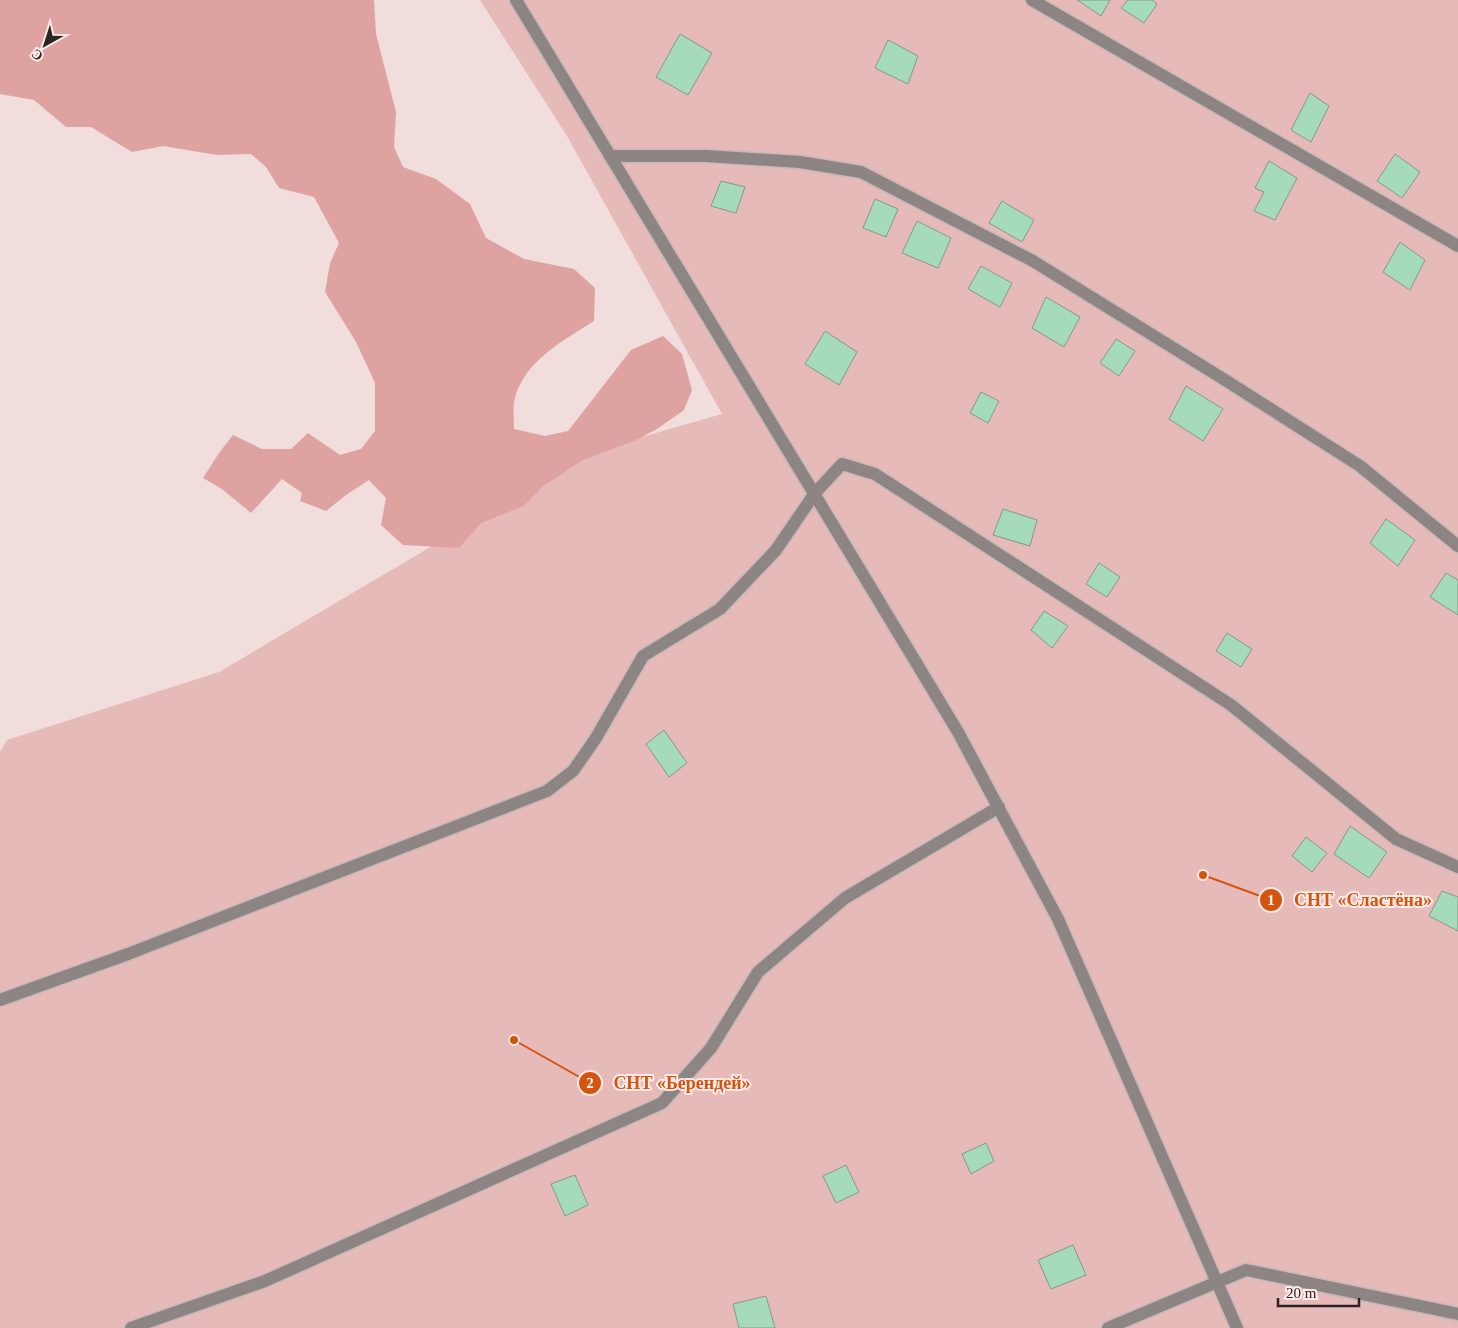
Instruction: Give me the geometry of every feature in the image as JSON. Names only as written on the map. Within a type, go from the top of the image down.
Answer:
[{"type":"street","points":[[516,0],[958,732],[1058,919],[1237,1328]]},
{"type":"street","points":[[1032,0],[1458,246]]},
{"type":"street","points":[[610,156],[706,156],[782,160],[861,172],[1033,261],[1233,385],[1360,466],[1458,546]]},
{"type":"street","points":[[0,1000],[128,954],[547,791],[573,770],[596,738],[643,656],[720,609],[776,550],[814,494],[842,464],[875,474],[1231,705],[1396,838],[1458,867]]},
{"type":"street","points":[[130,1328],[264,1281],[662,1103],[711,1048],[758,972],[845,898],[998,807]]},
{"type":"street","points":[[1108,1328],[1246,1270],[1458,1314]]},
{"type":"shaded area","points":[[0,0],[374,0],[376,34],[396,112],[394,147],[403,167],[436,179],[470,204],[486,238],[524,259],[574,269],[595,288],[594,321],[545,354],[526,375],[518,388],[514,402],[514,429],[545,436],[568,431],[631,350],[663,336],[682,354],[692,390],[684,410],[657,429],[634,441],[581,461],[542,487],[524,506],[481,523],[459,548],[403,545],[381,525],[386,498],[369,480],[326,511],[300,501],[302,493],[282,479],[251,513],[222,489],[203,478],[233,435],[262,449],[291,449],[308,433],[340,455],[361,449],[375,431],[375,383],[356,342],[325,292],[330,263],[339,243],[314,197],[279,188],[266,167],[251,154],[217,155],[163,146],[132,152],[91,127],[66,127],[34,100],[0,94]]},
{"type":"shaded area","points":[[480,0],[1458,0],[1458,1328],[0,1328],[0,752],[7,740],[219,672],[593,451],[722,414],[567,136]]},
{"type":"building","points":[[1077,0],[1110,0],[1101,16]]},
{"type":"building","points":[[1128,0],[1152,0],[1157,4],[1144,23],[1121,8]]},
{"type":"building","points":[[680,34],[712,53],[688,95],[656,77]]},
{"type":"building","points":[[888,40],[918,56],[908,84],[875,68]]},
{"type":"building","points":[[1310,93],[1329,106],[1311,142],[1291,130]]},
{"type":"building","points":[[1395,154],[1420,172],[1402,198],[1377,181]]},
{"type":"building","points":[[1269,161],[1297,178],[1275,220],[1254,211],[1264,192],[1255,188]]},
{"type":"building","points":[[721,181],[745,187],[736,213],[711,206]]},
{"type":"building","points":[[875,199],[898,209],[886,237],[863,228]]},
{"type":"building","points":[[1002,201],[1034,220],[1022,242],[989,223]]},
{"type":"building","points":[[917,221],[951,238],[938,268],[902,253]]},
{"type":"building","points":[[1400,242],[1425,260],[1410,290],[1383,272]]},
{"type":"building","points":[[981,266],[1012,283],[1000,307],[968,289]]},
{"type":"building","points":[[1046,297],[1080,317],[1064,347],[1032,328]]},
{"type":"building","points":[[825,331],[857,352],[839,385],[805,364]]},
{"type":"building","points":[[1116,339],[1135,351],[1119,376],[1100,363]]},
{"type":"building","points":[[1186,386],[1223,409],[1203,441],[1169,419]]},
{"type":"building","points":[[981,392],[999,401],[988,423],[970,413]]},
{"type":"building","points":[[1003,509],[1037,520],[1030,546],[993,535]]},
{"type":"building","points":[[1386,519],[1415,540],[1398,566],[1370,543]]},
{"type":"building","points":[[1099,563],[1120,577],[1107,597],[1086,584]]},
{"type":"building","points":[[1446,573],[1458,580],[1458,615],[1430,597]]},
{"type":"building","points":[[1044,611],[1068,626],[1052,648],[1031,630]]},
{"type":"building","points":[[1227,633],[1252,649],[1241,667],[1216,651]]},
{"type":"building","points":[[664,730],[687,763],[669,777],[646,744]]},
{"type":"building","points":[[1350,826],[1387,852],[1369,878],[1334,854]]},
{"type":"building","points":[[1306,837],[1327,853],[1312,872],[1292,856]]},
{"type":"building","points":[[1442,891],[1458,897],[1458,931],[1429,916]]},
{"type":"building","points":[[986,1143],[994,1161],[971,1174],[962,1154]]},
{"type":"building","points":[[846,1165],[859,1192],[836,1203],[823,1176]]},
{"type":"building","points":[[575,1175],[588,1205],[565,1216],[551,1184]]},
{"type":"building","points":[[1073,1245],[1086,1275],[1051,1289],[1038,1260]]},
{"type":"building","points":[[766,1296],[775,1328],[739,1328],[733,1304]]},
{"type":"place","name":"СНТ «Сластёна»","points":[[1203,875]]},
{"type":"place","name":"СНТ «Берендей»","points":[[514,1040]]}]
